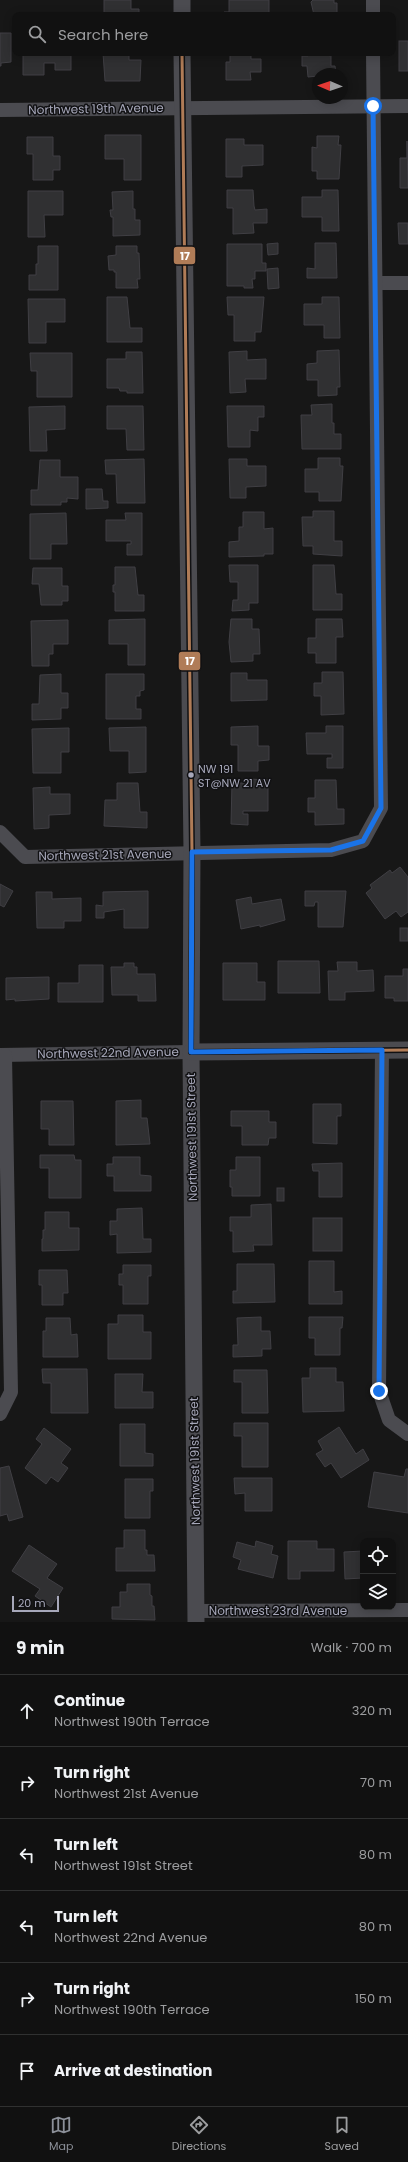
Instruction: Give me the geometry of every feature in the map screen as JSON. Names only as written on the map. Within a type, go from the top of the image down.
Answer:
[{"type":"street","points":[[182,0],[182,12]]},
{"type":"street","points":[[373,0],[373,12]]},
{"type":"street","name":"Northwest 191st Street","points":[[182,56],[192,852],[191,1052],[196,1616]]},
{"type":"street","points":[[373,56],[376,283],[408,283]]},
{"type":"street","name":"Northwest 19th Avenue","points":[[0,110],[408,106]]},
{"type":"street","name":"Northwest 21st Avenue","points":[[0,832],[25,857],[331,850],[363,841],[381,808],[376,283]]},
{"type":"street","points":[[382,1050],[379,1391],[389,1420],[408,1434]]},
{"type":"street","name":"Northwest 22nd Avenue","points":[[2,1055],[408,1050]]},
{"type":"street","points":[[0,1414],[11,1392],[2,1055]]},
{"type":"street","name":"Northwest 23rd Avenue","points":[[196,1616],[408,1610]]},
{"type":"building","points":[[104,0],[131,0],[131,9],[139,9],[139,12],[104,12]]},
{"type":"building","points":[[229,0],[269,0],[269,12],[229,12]]},
{"type":"building","points":[[313,0],[334,0],[334,3],[337,3],[337,12],[313,12],[311,2]]},
{"type":"building","points":[[0,33],[11,33],[11,62],[1,63],[1,66],[0,66]]},
{"type":"building","points":[[399,41],[408,41],[408,71],[399,71]]},
{"type":"building","points":[[23,56],[71,56],[71,70],[55,70],[55,63],[44,63],[44,75],[23,75]]},
{"type":"building","points":[[103,56],[129,56],[129,60],[141,60],[140,81],[105,81]]},
{"type":"building","points":[[230,56],[251,56],[251,59],[261,59],[261,72],[250,72],[251,80],[226,80],[226,62],[230,62]]},
{"type":"building","points":[[302,56],[331,56],[331,66],[335,66],[335,68],[312,68],[312,77],[308,77],[307,66],[302,66]]},
{"type":"building","points":[[105,135],[141,135],[141,180],[124,180],[124,159],[105,159]]},
{"type":"building","points":[[317,136],[339,136],[338,145],[341,145],[339,179],[317,179],[317,171],[312,171],[312,147],[317,148]]},
{"type":"building","points":[[27,137],[53,137],[53,156],[60,156],[60,170],[53,170],[53,180],[33,180],[33,154],[27,154]]},
{"type":"building","points":[[226,139],[244,139],[244,145],[263,145],[263,165],[242,166],[242,177],[226,177]]},
{"type":"building","points":[[407,141],[408,188],[400,188],[400,158],[407,158]]},
{"type":"building","points":[[227,190],[253,190],[255,210],[267,209],[267,223],[253,223],[254,233],[233,234],[233,208],[227,208]]},
{"type":"building","points":[[322,190],[338,190],[339,231],[322,231],[322,217],[302,217],[302,197],[322,197]]},
{"type":"building","points":[[28,191],[63,191],[63,215],[44,215],[45,237],[28,237]]},
{"type":"building","points":[[133,191],[133,209],[135,209],[135,220],[140,220],[140,235],[113,236],[113,217],[111,217],[110,210],[113,210],[112,192]]},
{"type":"building","points":[[398,223],[408,223],[408,244],[399,244]]},
{"type":"building","points":[[278,243],[278,254],[268,255],[267,244]]},
{"type":"building","points":[[315,243],[336,243],[337,278],[307,278],[307,268],[315,269]]},
{"type":"building","points":[[227,244],[262,244],[262,263],[266,263],[266,271],[255,271],[255,279],[252,279],[253,288],[244,288],[244,286],[227,286]]},
{"type":"building","points":[[38,246],[58,246],[58,290],[29,290],[29,275],[36,275],[36,264],[38,264]]},
{"type":"building","points":[[116,246],[137,246],[137,253],[139,253],[140,279],[137,279],[138,288],[116,288],[116,272],[114,272],[114,270],[109,270],[108,256],[116,255]]},
{"type":"building","points":[[278,268],[279,288],[268,289],[267,269]]},
{"type":"building","points":[[107,297],[127,297],[130,328],[142,328],[142,342],[107,342]]},
{"type":"building","points":[[227,297],[264,297],[261,332],[255,332],[255,341],[234,341],[234,315],[228,315]]},
{"type":"building","points":[[322,297],[339,297],[340,338],[324,338],[324,325],[304,325],[304,304],[322,304]]},
{"type":"building","points":[[28,299],[65,299],[65,322],[46,322],[46,343],[29,343]]},
{"type":"building","points":[[339,350],[340,387],[337,387],[337,395],[318,396],[318,380],[307,380],[307,364],[317,363],[317,351]]},
{"type":"building","points":[[247,351],[247,360],[266,359],[266,379],[245,379],[246,392],[230,393],[229,352]]},
{"type":"building","points":[[126,352],[142,352],[143,393],[127,393],[127,391],[120,391],[119,388],[107,388],[107,359],[126,359]]},
{"type":"building","points":[[30,353],[72,353],[72,397],[37,397],[37,371],[31,371]]},
{"type":"building","points":[[332,404],[332,423],[334,423],[334,434],[341,434],[341,449],[302,449],[301,415],[312,415],[311,405]]},
{"type":"building","points":[[65,406],[65,429],[46,430],[47,451],[30,451],[29,407]]},
{"type":"building","points":[[107,406],[143,406],[144,450],[127,450],[126,429],[107,429]]},
{"type":"building","points":[[227,406],[264,406],[264,417],[258,417],[258,431],[250,430],[250,447],[228,447]]},
{"type":"building","points":[[318,458],[340,458],[340,466],[343,466],[341,501],[319,501],[319,492],[305,492],[305,469],[318,469]]},
{"type":"building","points":[[144,459],[145,503],[117,503],[116,474],[106,474],[105,460]]},
{"type":"building","points":[[229,459],[247,459],[247,466],[266,466],[266,486],[246,487],[246,498],[230,498]]},
{"type":"building","points":[[40,460],[60,460],[60,477],[78,477],[78,499],[67,498],[67,502],[61,502],[61,505],[31,505],[31,490],[38,490]]},
{"type":"building","points":[[86,489],[102,489],[103,501],[108,501],[108,508],[86,509]]},
{"type":"building","points":[[313,511],[334,511],[334,541],[342,541],[342,556],[313,554],[313,546],[303,546],[302,517],[313,517]]},
{"type":"building","points":[[243,512],[264,512],[264,529],[273,528],[273,554],[264,554],[264,556],[229,557],[229,542],[239,541],[239,527],[243,527]]},
{"type":"building","points":[[66,513],[67,544],[51,544],[51,559],[30,559],[30,514]]},
{"type":"building","points":[[125,513],[142,513],[142,555],[127,555],[127,544],[131,544],[131,541],[106,541],[106,520],[126,520]]},
{"type":"building","points":[[229,565],[258,565],[258,603],[249,603],[249,610],[232,611],[233,600],[238,600],[238,582],[230,582]]},
{"type":"building","points":[[313,565],[334,565],[336,594],[342,594],[342,610],[313,610]]},
{"type":"building","points":[[115,567],[135,567],[138,595],[144,595],[144,611],[115,611],[115,592],[113,592],[113,585],[115,585]]},
{"type":"building","points":[[33,568],[62,568],[62,586],[68,586],[68,601],[62,601],[62,605],[41,605],[39,584],[32,584]]},
{"type":"building","points":[[145,619],[145,665],[128,665],[128,644],[109,644],[109,620]]},
{"type":"building","points":[[231,619],[252,619],[252,629],[259,629],[260,654],[253,654],[253,661],[231,662],[229,642]]},
{"type":"building","points":[[316,619],[342,619],[343,637],[336,637],[336,663],[316,663],[316,653],[308,653],[308,638],[316,638]]},
{"type":"building","points":[[68,620],[68,644],[53,644],[53,654],[49,654],[49,666],[32,666],[31,621]]},
{"type":"building","points":[[322,672],[343,672],[344,714],[321,715],[321,696],[314,696],[314,683],[322,683]]},
{"type":"building","points":[[231,673],[247,673],[247,680],[267,680],[267,700],[231,701]]},
{"type":"building","points":[[61,674],[61,693],[68,693],[68,708],[61,708],[61,719],[32,720],[32,704],[39,704],[40,675]]},
{"type":"building","points":[[106,674],[144,674],[144,690],[140,691],[140,696],[136,696],[136,709],[141,709],[141,719],[106,719]]},
{"type":"building","points":[[258,726],[258,746],[269,746],[269,760],[258,761],[258,771],[238,771],[238,745],[231,745],[231,727]]},
{"type":"building","points":[[326,726],[343,726],[343,768],[327,768],[327,758],[332,758],[332,754],[307,754],[306,733],[326,733]]},
{"type":"building","points":[[146,727],[146,772],[129,773],[129,751],[110,751],[109,728]]},
{"type":"building","points":[[69,728],[69,752],[61,752],[61,773],[33,773],[32,729]]},
{"type":"building","points":[[248,779],[268,780],[268,811],[243,811],[243,814],[248,814],[248,825],[231,824],[232,783],[248,783]]},
{"type":"building","points":[[315,780],[336,780],[337,809],[344,809],[344,824],[315,825],[315,812],[308,812],[308,798],[315,798]]},
{"type":"building","points":[[117,783],[138,783],[140,812],[147,812],[147,828],[104,826],[105,800],[117,800]]},
{"type":"building","points":[[50,787],[50,794],[70,794],[70,814],[49,815],[49,828],[34,829],[33,788]]},
{"type":"building","points":[[400,867],[408,877],[408,912],[401,917],[396,911],[385,919],[366,893],[372,888],[370,885],[390,870],[392,873]]},
{"type":"building","points":[[0,884],[13,891],[4,907],[0,905]]},
{"type":"building","points":[[148,891],[148,928],[124,928],[124,909],[104,912],[104,918],[96,918],[96,905],[103,906],[103,892]]},
{"type":"building","points":[[305,891],[346,891],[343,927],[318,927],[318,902],[315,902],[314,906],[305,906]]},
{"type":"building","points":[[36,892],[52,892],[52,899],[81,898],[81,921],[64,921],[64,928],[37,928]]},
{"type":"building","points":[[251,897],[252,904],[281,899],[285,920],[260,927],[260,925],[241,929],[236,900]]},
{"type":"building","points":[[400,928],[408,928],[408,941],[400,941]]},
{"type":"building","points":[[278,961],[319,961],[320,993],[278,993]]},
{"type":"building","points":[[337,962],[357,962],[357,971],[373,970],[374,991],[345,992],[345,1000],[329,1000],[328,971],[338,971]]},
{"type":"building","points":[[124,963],[134,963],[134,967],[137,967],[137,974],[155,974],[156,1001],[138,1001],[138,995],[112,995],[111,967],[124,967]]},
{"type":"building","points":[[223,963],[257,963],[257,982],[265,982],[265,1000],[223,1000]]},
{"type":"building","points":[[79,965],[103,965],[103,1002],[58,1002],[58,983],[79,983]]},
{"type":"building","points":[[403,969],[408,969],[408,1001],[394,1001],[394,998],[385,998],[385,976],[403,976]]},
{"type":"building","points":[[49,977],[49,999],[15,1001],[15,999],[6,1000],[6,978]]},
{"type":"building","points":[[141,1100],[141,1118],[147,1118],[150,1144],[116,1145],[116,1101]]},
{"type":"building","points":[[41,1101],[73,1101],[74,1145],[49,1145],[49,1129],[41,1129]]},
{"type":"building","points":[[313,1104],[341,1104],[341,1116],[337,1116],[337,1144],[313,1143]]},
{"type":"building","points":[[231,1111],[269,1111],[269,1122],[276,1122],[276,1138],[269,1138],[268,1145],[242,1145],[242,1126],[231,1126]]},
{"type":"building","points":[[40,1155],[74,1155],[75,1160],[81,1160],[81,1198],[49,1198],[49,1168],[40,1168]]},
{"type":"building","points":[[113,1157],[140,1157],[140,1175],[151,1176],[151,1191],[114,1191],[114,1176],[107,1176],[107,1164],[113,1164]]},
{"type":"building","points":[[236,1157],[260,1157],[260,1196],[232,1196],[232,1187],[230,1187],[230,1170],[236,1170]]},
{"type":"building","points":[[342,1163],[342,1197],[319,1197],[319,1171],[313,1171],[312,1164]]},
{"type":"building","points":[[277,1188],[284,1188],[284,1201],[277,1201]]},
{"type":"building","points":[[271,1204],[272,1245],[253,1245],[254,1251],[233,1252],[233,1231],[230,1231],[230,1217],[251,1217],[251,1205]]},
{"type":"building","points":[[142,1208],[143,1239],[151,1239],[151,1252],[117,1253],[117,1234],[110,1235],[110,1221],[117,1221],[117,1209]]},
{"type":"building","points":[[45,1212],[69,1212],[69,1228],[79,1228],[79,1250],[42,1251],[43,1230],[45,1230]]},
{"type":"building","points":[[313,1218],[342,1218],[342,1251],[313,1251]]},
{"type":"building","points":[[309,1261],[334,1261],[334,1292],[342,1291],[342,1304],[309,1304]]},
{"type":"building","points":[[237,1264],[274,1264],[275,1302],[233,1303],[233,1291],[237,1291]]},
{"type":"building","points":[[123,1265],[151,1265],[151,1276],[148,1276],[148,1304],[123,1304],[123,1285],[119,1285],[119,1274],[123,1274]]},
{"type":"building","points":[[39,1270],[67,1270],[68,1293],[63,1293],[63,1305],[42,1305],[42,1285],[39,1285]]},
{"type":"building","points":[[118,1315],[143,1315],[143,1332],[151,1332],[151,1359],[108,1359],[108,1324],[118,1324]]},
{"type":"building","points":[[261,1317],[261,1331],[270,1331],[271,1349],[262,1349],[262,1356],[233,1357],[233,1345],[238,1345],[237,1318]]},
{"type":"building","points":[[309,1317],[343,1317],[342,1328],[340,1328],[340,1355],[315,1355],[315,1338],[309,1338]]},
{"type":"building","points":[[46,1318],[70,1318],[71,1335],[77,1334],[78,1357],[43,1357],[43,1331],[46,1331]]},
{"type":"building","points":[[310,1368],[336,1368],[336,1382],[343,1382],[344,1411],[303,1412],[302,1378],[310,1378]]},
{"type":"building","points":[[42,1369],[87,1369],[88,1413],[51,1413],[51,1383],[43,1383]]},
{"type":"building","points":[[234,1370],[267,1370],[268,1413],[242,1413],[242,1382],[234,1382]]},
{"type":"building","points":[[115,1374],[143,1374],[142,1392],[153,1392],[153,1408],[115,1408]]},
{"type":"building","points":[[234,1423],[268,1423],[268,1467],[242,1467],[242,1436],[234,1436]]},
{"type":"building","points":[[120,1424],[145,1424],[145,1453],[153,1454],[153,1466],[120,1466]]},
{"type":"building","points":[[339,1427],[356,1454],[363,1449],[369,1460],[341,1478],[331,1463],[325,1467],[316,1454],[323,1450],[318,1441]]},
{"type":"building","points":[[44,1428],[71,1449],[61,1463],[68,1468],[58,1482],[51,1477],[46,1484],[25,1468],[42,1444],[36,1439]]},
{"type":"building","points":[[9,1466],[23,1517],[9,1521],[7,1514],[0,1516],[0,1468]]},
{"type":"building","points":[[406,1469],[408,1469],[408,1513],[368,1507],[374,1472],[404,1477]]},
{"type":"building","points":[[234,1478],[272,1478],[272,1511],[245,1511],[245,1493],[235,1494]]},
{"type":"building","points":[[125,1479],[153,1479],[153,1491],[150,1491],[150,1518],[125,1518]]},
{"type":"building","points":[[124,1530],[145,1530],[145,1550],[147,1550],[147,1555],[154,1555],[155,1571],[116,1571],[116,1548],[124,1548]]},
{"type":"building","points":[[256,1541],[273,1546],[271,1554],[278,1556],[273,1578],[238,1569],[241,1560],[233,1557],[237,1542],[255,1547]]},
{"type":"building","points":[[288,1541],[317,1541],[317,1549],[334,1549],[334,1571],[300,1571],[300,1579],[288,1579]]},
{"type":"building","points":[[29,1545],[57,1564],[47,1578],[63,1588],[51,1607],[35,1596],[40,1589],[12,1571]]},
{"type":"building","points":[[360,1551],[360,1578],[345,1579],[344,1552]]},
{"type":"building","points":[[127,1584],[150,1584],[150,1595],[152,1596],[152,1606],[154,1606],[155,1620],[112,1619],[112,1607],[120,1607],[120,1592],[127,1592]]},
{"type":"transit line","name":"17","points":[[182,56],[192,852],[191,1052],[408,1050]]},
{"type":"place","name":"NW 191 ST@NW 21 AV","points":[[191,775]]},
{"type":"route","points":[[373,106],[381,808],[363,841],[331,850],[192,852],[191,1052],[382,1050],[379,1391]]}]
